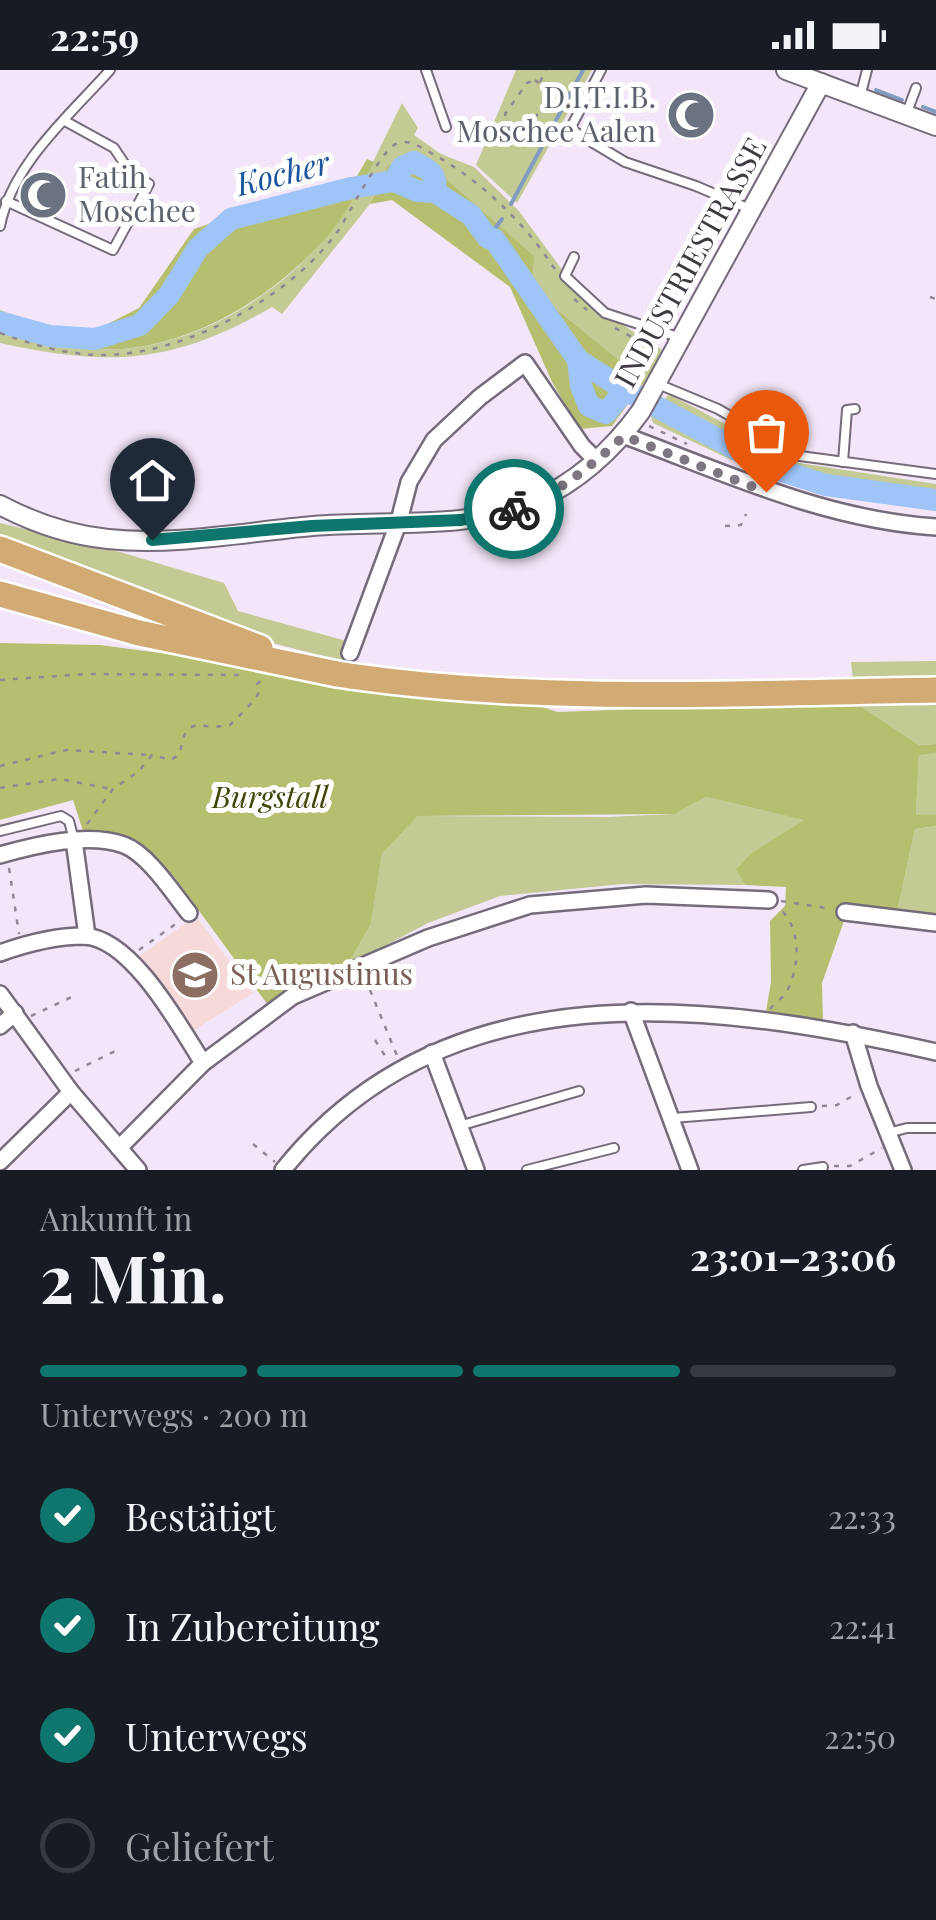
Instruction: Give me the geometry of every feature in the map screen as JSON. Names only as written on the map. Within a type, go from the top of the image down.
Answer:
[{"type":"highway","points":[[0,550],[252,644],[290,665]]},
{"type":"highway","points":[[0,594],[139,634]]},
{"type":"highway","points":[[0,612],[139,634],[290,665],[346,667],[424,686],[617,696],[936,690]]},
{"type":"street","points":[[786,70],[936,126]]},
{"type":"street","name":"INDUSTRIESTRASSE","points":[[0,505],[59,531],[110,539],[198,538],[312,526],[461,520],[530,504],[570,482],[597,461],[633,422],[820,83]]},
{"type":"street","points":[[346,667],[410,482],[434,440],[480,398],[525,364],[582,446],[597,461]]},
{"type":"street","points":[[633,422],[766,492],[840,513],[936,527]]},
{"type":"street","points":[[4,859],[34,845],[76,840],[125,845],[160,875],[188,913]]},
{"type":"street","points":[[76,840],[87,936]]},
{"type":"street","points":[[119,1148],[203,1064],[292,996],[428,938],[530,905],[590,898],[769,900]]},
{"type":"street","points":[[845,912],[936,923]]},
{"type":"street","points":[[0,953],[87,936],[129,957],[203,1064]]},
{"type":"street","points":[[0,994],[60,1078],[138,1170]]},
{"type":"street","points":[[631,1011],[690,1170]]},
{"type":"street","points":[[283,1170],[344,1108],[397,1069],[432,1053],[542,1019],[631,1011],[758,1020],[853,1033],[936,1052]]},
{"type":"street","points":[[0,1026],[18,1017]]},
{"type":"street","points":[[853,1033],[869,1086],[903,1170]]},
{"type":"street","points":[[432,1053],[476,1170]]},
{"type":"street","points":[[0,1162],[71,1092]]},
{"type":"lane","points":[[0,226],[6,201],[26,168],[110,70]]},
{"type":"lane","points":[[426,70],[446,127]]},
{"type":"lane","points":[[601,70],[570,129],[625,162],[752,210]]},
{"type":"lane","points":[[860,97],[867,70]]},
{"type":"lane","points":[[906,115],[916,88]]},
{"type":"lane","points":[[6,201],[114,250],[149,184],[130,172],[114,148],[65,121]]},
{"type":"lane","points":[[574,257],[566,276],[606,313],[666,330],[682,339]]},
{"type":"lane","points":[[656,386],[718,409],[800,456],[936,474]]},
{"type":"lane","points":[[843,462],[847,410],[855,410]]},
{"type":"lane","points":[[0,832],[61,816],[70,821],[76,840]]},
{"type":"lane","points":[[459,1126],[578,1091]]},
{"type":"lane","points":[[668,1118],[810,1107]]},
{"type":"lane","points":[[890,1138],[907,1128],[936,1128]]},
{"type":"lane","points":[[527,1170],[614,1148]]},
{"type":"lane","points":[[803,1170],[823,1166]]},
{"type":"path","points":[[539,84],[546,70]]},
{"type":"path","points":[[535,80],[539,84],[546,99],[530,131],[507,125],[505,114],[512,100],[526,83],[535,80]]},
{"type":"path","points":[[0,333],[64,352],[106,355],[148,348],[218,326],[253,308],[298,276],[329,244],[382,156],[392,145],[402,142],[418,146],[450,164],[514,217],[558,274]]},
{"type":"path","points":[[568,289],[577,304],[596,318]]},
{"type":"path","points":[[930,297],[936,300]]},
{"type":"path","points":[[612,326],[671,359]]},
{"type":"path","points":[[633,422],[688,444]]},
{"type":"path","points":[[724,526],[741,525],[746,514]]},
{"type":"path","points":[[0,680],[86,674],[265,677],[257,684],[255,700],[230,725],[188,728],[180,754],[172,760],[152,755],[66,750],[0,766]]},
{"type":"path","points":[[76,840],[113,789],[152,755]]},
{"type":"path","points":[[0,788],[60,780],[113,789]]},
{"type":"path","points":[[4,859],[21,946]]},
{"type":"path","points":[[769,900],[845,912]]},
{"type":"path","points":[[758,1020],[786,993],[798,946],[790,917],[769,900]]},
{"type":"path","points":[[129,957],[188,913]]},
{"type":"path","points":[[369,986],[397,1069]]},
{"type":"path","points":[[18,1017],[76,995]]},
{"type":"path","points":[[375,1040],[397,1069]]},
{"type":"path","points":[[60,1078],[119,1049]]},
{"type":"path","points":[[810,1107],[837,1104],[869,1086]]},
{"type":"path","points":[[823,1166],[850,1166],[890,1138]]},
{"type":"path","points":[[253,1144],[283,1170]]},
{"type":"shaded area","name":"St Augustinus","points":[[196,916],[253,993],[190,1033],[138,957]]},
{"type":"green space","points":[[516,70],[592,70],[517,203],[476,165]]},
{"type":"green space","points":[[402,103],[418,128],[414,135],[441,154],[474,167],[519,211],[585,301],[664,351],[645,381],[544,299],[532,283],[533,256],[429,164],[406,152],[386,167],[381,177],[365,178]]},
{"type":"green space","points":[[406,152],[429,164],[534,256],[532,283],[544,299],[645,381],[612,426],[580,429],[552,382],[510,287],[392,200],[370,204],[386,167]]},
{"type":"green space","points":[[367,159],[374,162],[325,239],[276,284],[219,321],[155,344],[122,349],[78,348],[0,325],[0,310],[78,339],[139,308],[194,229],[319,186],[354,181]]},
{"type":"green space","points":[[375,191],[370,204],[282,314],[272,307],[203,340],[140,355],[75,356],[0,343],[0,325],[90,349],[156,344],[189,334],[220,321],[278,284],[326,237],[357,193]]},
{"type":"green space","points":[[669,394],[799,463],[936,484],[936,508],[850,499],[770,478],[653,423],[651,417]]},
{"type":"green space","points":[[0,523],[120,552],[224,583],[238,611],[350,642],[343,661],[268,642],[0,538]]},
{"type":"green space","name":"Burgstall","points":[[0,643],[100,645],[526,702],[558,712],[853,701],[919,745],[936,744],[936,753],[919,755],[916,815],[936,815],[936,826],[915,829],[897,912],[850,904],[822,983],[823,1020],[766,1011],[771,982],[770,921],[785,906],[786,887],[745,885],[736,869],[751,853],[804,820],[706,797],[675,814],[418,816],[382,854],[371,924],[347,966],[268,1005],[175,878],[126,835],[83,831],[73,800],[0,820]]},
{"type":"green space","points":[[936,661],[936,678],[853,681],[851,662]]},
{"type":"green space","points":[[936,697],[936,744],[919,745],[853,701]]},
{"type":"green space","points":[[936,753],[936,815],[916,815],[919,754]]},
{"type":"green space","points":[[706,797],[805,820],[751,853],[737,868],[745,885],[622,884],[500,896],[428,923],[347,966],[371,924],[382,854],[418,816],[675,814]]},
{"type":"green space","points":[[936,826],[936,916],[897,912],[915,829]]},
{"type":"waterway","points":[[511,204],[583,70]]},
{"type":"waterway","points":[[876,90],[902,100]]},
{"type":"waterway","points":[[923,107],[936,112]]},
{"type":"waterway","name":"Kocher","points":[[394,181],[402,167],[414,162],[434,176],[435,192]]},
{"type":"waterway","name":"Kocher","points":[[0,322],[50,336],[95,339],[140,325],[169,295],[198,248],[231,219],[394,181],[417,191],[435,192],[471,215],[488,238],[494,239],[578,360],[625,390],[772,468],[826,485],[936,500]]},
{"type":"waterway","points":[[488,238],[502,219]]},
{"type":"waterway","name":"Kocher","points":[[578,360],[581,386],[589,406],[606,413],[625,390]]},
{"type":"way so far","points":[[514,509],[570,482],[624,436],[766,492]]},
{"type":"place","name":"D.I.T.I.B. Moschee Aalen","points":[[691,115]]},
{"type":"place","name":"Fatih Moschee","points":[[43,195]]},
{"type":"place","name":"St Augustinus","points":[[195,975]]},
{"type":"route","points":[[152,540],[312,526],[461,520],[514,509]]}]
